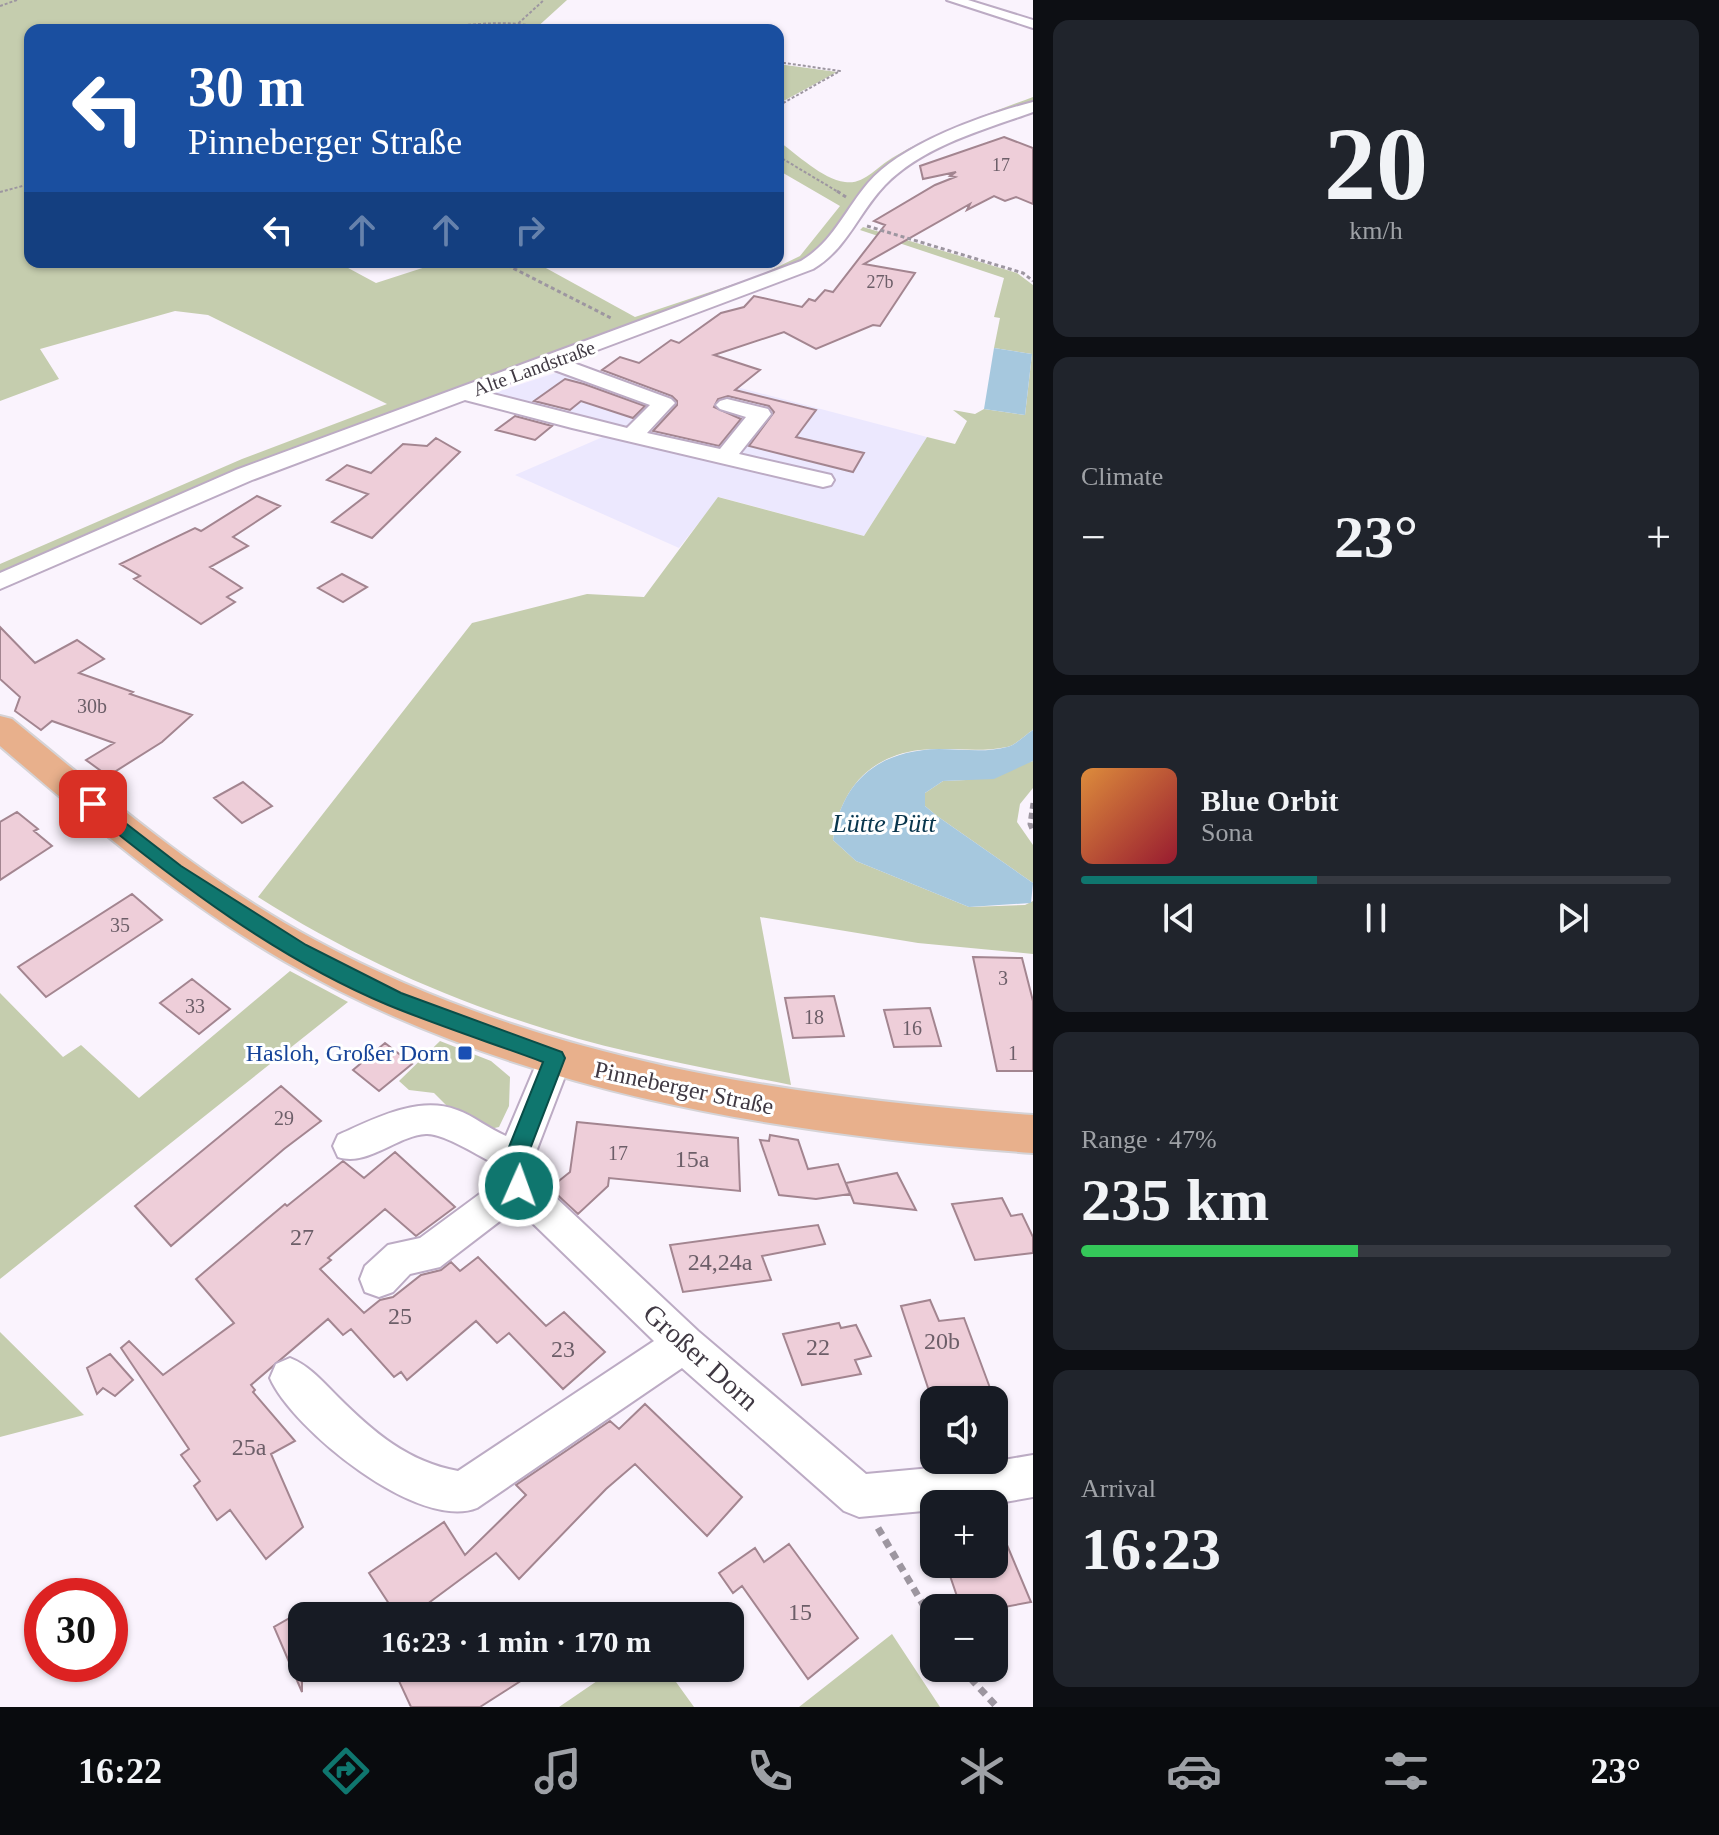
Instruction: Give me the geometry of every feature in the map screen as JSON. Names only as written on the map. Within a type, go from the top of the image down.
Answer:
[{"type":"main road","name":"Pinneberger Straße","points":[[0,727],[175,871],[299,950],[394,999],[555,1058],[746,1104],[924,1128],[1033,1134]]},
{"type":"street","points":[[954,0],[1032,23]]},
{"type":"street","name":"Alte Landstraße","points":[[0,582],[244,475],[822,258],[832,251],[856,212],[887,174],[969,130],[1033,107]]},
{"type":"street","points":[[551,362],[664,403],[632,436]]},
{"type":"street","points":[[464,393],[823,480]]},
{"type":"street","points":[[725,457],[760,414],[727,405]]},
{"type":"street","points":[[379,1279],[401,1257],[427,1255],[518,1171],[555,1058]]},
{"type":"street","name":"Großer Dorn","points":[[351,1146],[382,1132],[425,1119],[449,1122],[474,1138],[518,1171],[684,1344],[859,1496]]},
{"type":"street","points":[[290,1378],[371,1457],[433,1490],[462,1493],[684,1344]]},
{"type":"street","points":[[859,1496],[986,1484],[1033,1476]]},
{"type":"path","points":[[0,6],[17,0]]},
{"type":"path","points":[[518,24],[544,0]]},
{"type":"path","points":[[465,24],[529,24]]},
{"type":"path","points":[[784,63],[840,71],[784,103]]},
{"type":"path","points":[[784,160],[856,212],[1023,273],[1033,281]]},
{"type":"path","points":[[0,192],[24,186]]},
{"type":"path","points":[[513,268],[634,331]]},
{"type":"path","points":[[1033,803],[1030,824],[1033,831]]},
{"type":"path","points":[[859,1496],[920,1599]]},
{"type":"path","points":[[974,1682],[997,1707]]},
{"type":"shaded area","points":[[571,368],[639,390],[675,394],[695,376],[927,437],[864,536],[719,497],[679,548],[515,475],[605,436],[472,400]]},
{"type":"green space","points":[[0,0],[567,0],[541,24],[24,24],[24,268],[348,268],[376,283],[422,268],[546,268],[635,317],[775,268],[784,268],[784,264],[800,256],[840,206],[784,173],[784,146],[836,180],[858,181],[909,148],[1033,97],[1033,104],[1004,113],[880,176],[818,258],[395,411],[185,493],[0,575],[0,564],[242,459],[387,404],[208,315],[175,311],[40,349],[59,379],[0,401]]},
{"type":"green space","points":[[784,65],[837,72],[784,101]]},
{"type":"green space","points":[[863,227],[1017,273],[1033,285],[1033,730],[1007,747],[920,750],[886,760],[860,778],[850,791],[842,806],[833,840],[856,861],[969,907],[1025,905],[1033,901],[1033,954],[918,943],[760,917],[791,1085],[611,1047],[514,1019],[364,957],[258,897],[472,623],[587,594],[644,597],[718,497],[864,536],[927,437],[955,444],[967,421],[953,410],[975,414],[984,409],[1025,415],[1032,354],[994,348],[1000,318],[994,317],[1004,278],[860,230]]},
{"type":"green space","points":[[1033,761],[1033,788],[1020,804],[1017,822],[1033,845],[1033,883],[925,806],[925,793],[943,781],[966,780]]},
{"type":"green space","points":[[290,971],[348,1002],[0,1279],[0,993],[63,1057],[81,1045],[139,1098]]},
{"type":"green space","points":[[440,1041],[491,1061],[510,1077],[509,1106],[499,1127],[490,1129],[454,1113],[434,1093],[409,1090],[399,1081]]},
{"type":"green space","points":[[0,1332],[84,1415],[0,1437]]},
{"type":"green space","points":[[892,1634],[920,1677],[920,1682],[924,1682],[940,1707],[799,1707]]},
{"type":"green space","points":[[596,1682],[676,1682],[694,1707],[559,1707]]},
{"type":"water","points":[[994,348],[1032,354],[1025,415],[984,409]]},
{"type":"water","name":"Lütte Pütt","points":[[1033,730],[1033,761],[994,779],[943,781],[925,793],[925,806],[937,816],[1033,883],[1031,903],[969,907],[856,861],[833,840],[844,801],[866,773],[881,763],[918,751],[999,749],[1014,744]]},
{"type":"building","points":[[1004,137],[1033,148],[1033,204],[1016,197],[1005,201],[994,196],[967,210],[970,204],[864,264],[915,273],[880,326],[873,325],[816,349],[784,332],[714,355],[760,370],[735,390],[816,410],[796,437],[864,453],[853,472],[749,446],[774,412],[769,406],[728,396],[718,399],[714,407],[741,419],[719,446],[653,431],[677,405],[677,401],[672,396],[602,370],[620,357],[639,363],[671,340],[679,343],[721,313],[744,307],[754,296],[802,307],[809,299],[815,301],[825,290],[833,292],[885,225],[874,221],[935,185],[955,177],[950,176],[956,172],[923,179],[920,166]]},
{"type":"building","points":[[565,379],[645,406],[633,418],[581,401],[570,410],[534,401]]},
{"type":"building","points":[[515,416],[552,426],[535,440],[496,430]]},
{"type":"building","points":[[436,438],[460,452],[372,538],[332,522],[368,494],[327,480],[347,465],[371,473],[403,444],[427,446]]},
{"type":"building","points":[[257,496],[280,506],[233,537],[248,546],[210,567],[242,588],[227,597],[235,602],[201,624],[134,579],[140,576],[120,564],[195,528],[201,531]]},
{"type":"building","points":[[342,574],[367,587],[343,602],[318,588]]},
{"type":"building","points":[[0,627],[35,663],[77,640],[104,659],[79,673],[192,715],[162,742],[108,776],[86,760],[114,743],[52,721],[41,730],[15,711],[20,697],[0,679]]},
{"type":"building","points":[[243,782],[272,806],[242,823],[214,798]]},
{"type":"building","points":[[17,812],[38,829],[34,831],[52,846],[0,880],[0,822]]},
{"type":"building","points":[[132,894],[162,920],[46,997],[18,967]]},
{"type":"building","points":[[973,957],[1022,958],[1033,1001],[1033,1071],[997,1071]]},
{"type":"building","points":[[192,979],[230,1009],[199,1034],[160,1003]]},
{"type":"building","points":[[834,996],[844,1036],[793,1038],[785,998]]},
{"type":"building","points":[[930,1008],[941,1046],[894,1047],[884,1010]]},
{"type":"building","points":[[385,1043],[412,1064],[379,1091],[353,1070]]},
{"type":"building","points":[[281,1086],[321,1121],[171,1246],[135,1206]]},
{"type":"building","points":[[577,1122],[738,1138],[740,1191],[609,1178],[608,1186],[578,1214],[550,1188],[570,1172]]},
{"type":"building","points":[[770,1135],[798,1140],[808,1169],[838,1164],[850,1194],[816,1199],[779,1195],[760,1140],[769,1141]]},
{"type":"building","points":[[395,1152],[455,1207],[416,1236],[385,1209],[328,1258],[331,1260],[320,1269],[364,1313],[380,1300],[393,1297],[421,1275],[441,1270],[451,1262],[460,1271],[478,1257],[546,1326],[564,1312],[605,1352],[563,1389],[509,1333],[497,1343],[476,1321],[407,1380],[401,1372],[394,1377],[351,1329],[343,1335],[328,1319],[251,1385],[255,1390],[253,1392],[295,1441],[271,1454],[303,1527],[266,1559],[230,1510],[217,1520],[194,1486],[200,1481],[181,1455],[189,1449],[121,1348],[129,1341],[163,1375],[234,1323],[196,1279],[285,1204],[287,1206],[343,1161],[364,1178]]},
{"type":"building","points":[[897,1173],[916,1210],[854,1203],[846,1183]]},
{"type":"building","points":[[1002,1198],[1011,1216],[1022,1214],[1033,1237],[1033,1253],[975,1260],[952,1204]]},
{"type":"building","points":[[818,1225],[825,1244],[762,1256],[771,1280],[683,1292],[670,1245]]},
{"type":"building","points":[[930,1300],[939,1321],[964,1318],[989,1386],[927,1386],[901,1306]]},
{"type":"building","points":[[839,1323],[841,1328],[856,1325],[871,1356],[855,1360],[861,1374],[802,1385],[783,1334]]},
{"type":"building","points":[[110,1354],[133,1380],[115,1396],[103,1388],[97,1394],[87,1368]]},
{"type":"building","points":[[645,1404],[742,1497],[707,1536],[635,1464],[606,1489],[519,1579],[496,1553],[430,1602],[388,1602],[369,1573],[444,1522],[465,1555],[526,1495],[516,1485],[610,1421],[619,1429]]},
{"type":"building","points":[[789,1544],[858,1638],[808,1679],[742,1586],[733,1593],[719,1573],[755,1548],[764,1562]]},
{"type":"building","points":[[1008,1547],[1031,1602],[1008,1606],[1008,1594],[956,1594],[951,1578],[1008,1578]]},
{"type":"building","points":[[288,1619],[288,1660],[274,1627]]},
{"type":"building","points":[[399,1682],[519,1682],[480,1707],[411,1707]]},
{"type":"place","name":"Hasloh, Großer Dorn","points":[[465,1053]]},
{"type":"route","points":[[93,804],[175,871],[299,950],[394,999],[555,1058],[516,1157],[519,1186]]}]
